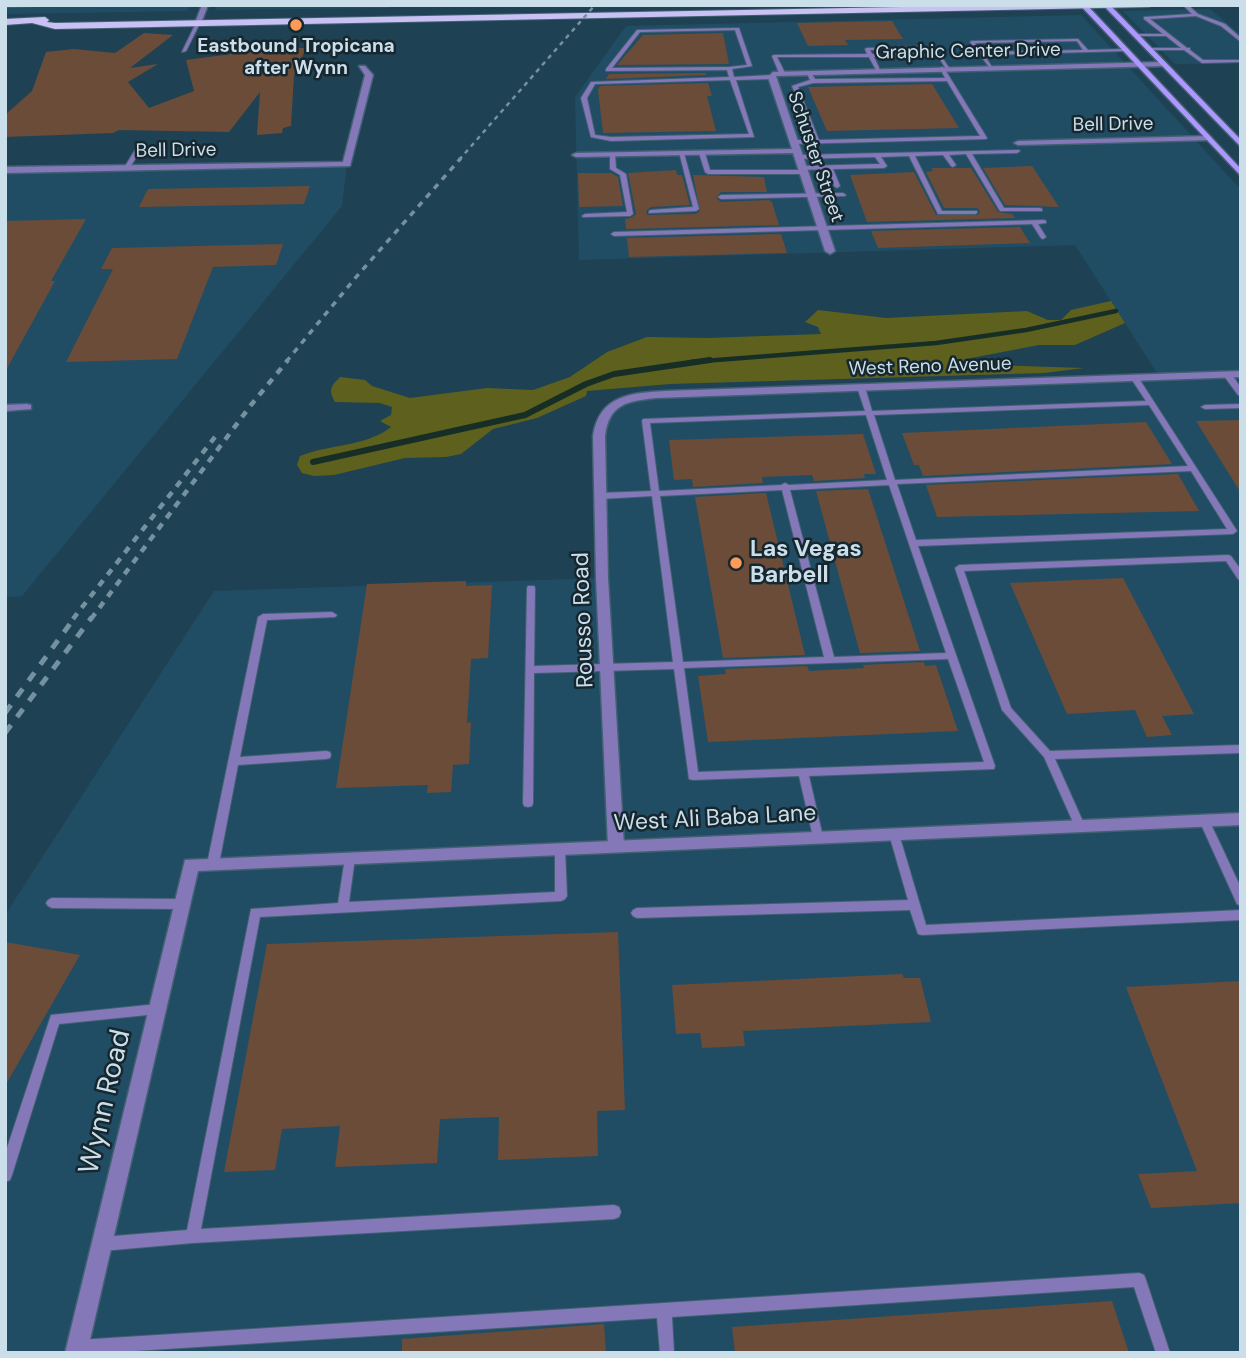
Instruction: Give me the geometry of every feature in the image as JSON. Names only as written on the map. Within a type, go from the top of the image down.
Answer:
[{"type":"main road","points":[[5,22],[35,22],[55,26],[199,19],[717,5]]},
{"type":"main road","points":[[199,19],[1149,5]]},
{"type":"main road","points":[[1084,6],[1241,174]]},
{"type":"main road","points":[[1107,6],[1239,142]]},
{"type":"main road","points":[[1182,112],[1222,138],[1239,142]]},
{"type":"street","points":[[199,19],[205,5]]},
{"type":"street","name":"Graphic Center Drive","points":[[776,75],[945,68],[1163,64]]},
{"type":"street","name":"Bell Drive","points":[[5,170],[346,163],[369,75],[362,68]]},
{"type":"street","name":"Schuster Street","points":[[776,75],[802,170],[830,251]]},
{"type":"street","name":"Bell Drive","points":[[1018,147],[1208,138]]},
{"type":"street","points":[[576,155],[796,150]]},
{"type":"street","name":"West Reno Avenue","points":[[622,402],[675,394],[1241,374]]},
{"type":"street","name":"Rousso Road","points":[[616,846],[599,436],[602,417],[622,402]]},
{"type":"street","points":[[5,408],[27,407]]},
{"type":"street","name":"West Ali Baba Lane","points":[[191,865],[1241,819]]},
{"type":"street","name":"Wynn Road","points":[[76,1350],[191,865]]},
{"type":"lane","points":[[5,6],[74,5]]},
{"type":"lane","points":[[1185,5],[1196,15]]},
{"type":"lane","points":[[1241,41],[1223,25],[1196,15],[1146,18],[1189,49],[1202,62],[1241,61]]},
{"type":"lane","points":[[184,51],[199,19]]},
{"type":"lane","points":[[750,66],[737,29],[639,31],[608,70],[750,66],[776,75]]},
{"type":"lane","points":[[1135,35],[1169,35]]},
{"type":"lane","points":[[990,67],[971,43],[1078,40],[1087,51]]},
{"type":"lane","points":[[1149,50],[1189,49]]},
{"type":"lane","points":[[980,54],[1125,50]]},
{"type":"lane","points":[[776,75],[775,56],[939,55],[948,79],[984,138],[817,141],[796,150]]},
{"type":"lane","points":[[871,57],[878,70]]},
{"type":"lane","points":[[729,68],[733,78],[751,136],[611,139],[593,136],[584,97],[593,83],[733,78],[776,75]]},
{"type":"lane","points":[[808,72],[813,81]]},
{"type":"lane","points":[[817,141],[795,86],[813,81],[948,79]]},
{"type":"lane","points":[[127,168],[139,146]]},
{"type":"lane","points":[[796,150],[877,155],[968,152],[1018,147]]},
{"type":"lane","points":[[968,152],[1002,210],[1040,210]]},
{"type":"lane","points":[[651,212],[696,209],[681,153]]},
{"type":"lane","points":[[702,153],[708,172],[884,166],[877,155]]},
{"type":"lane","points":[[945,153],[953,165]]},
{"type":"lane","points":[[911,154],[940,213],[975,212]]},
{"type":"lane","points":[[586,216],[629,214],[623,174],[613,169],[612,155]]},
{"type":"lane","points":[[830,167],[837,186]]},
{"type":"lane","points":[[721,197],[843,195]]},
{"type":"lane","points":[[614,234],[1044,222]]},
{"type":"lane","points":[[1034,223],[1043,237]]},
{"type":"lane","points":[[1227,374],[1241,393]]},
{"type":"lane","points":[[914,544],[1233,531],[1134,377]]},
{"type":"lane","points":[[861,387],[870,413],[893,480],[952,656],[990,766],[693,776],[646,421],[870,413],[1150,403]]},
{"type":"lane","points":[[1205,407],[1241,406]]},
{"type":"lane","points":[[600,495],[1193,468]]},
{"type":"lane","points":[[785,485],[830,660]]},
{"type":"lane","points":[[1080,825],[1048,755],[1007,710],[959,568],[1227,558],[1241,577]]},
{"type":"lane","points":[[528,803],[531,589]]},
{"type":"lane","points":[[212,864],[263,617],[332,615]]},
{"type":"lane","points":[[529,670],[952,656]]},
{"type":"lane","points":[[1048,755],[1241,749]]},
{"type":"lane","points":[[234,761],[326,755]]},
{"type":"lane","points":[[803,773],[818,837]]},
{"type":"lane","points":[[1204,820],[1241,901]]},
{"type":"lane","points":[[894,834],[922,930],[1241,915]]},
{"type":"lane","points":[[193,1236],[255,912],[561,895],[560,848]]},
{"type":"lane","points":[[343,908],[350,858]]},
{"type":"lane","points":[[52,904],[182,904]]},
{"type":"lane","points":[[637,913],[915,905]]},
{"type":"lane","points":[[5,1175],[55,1019],[157,1009]]},
{"type":"lane","points":[[101,1244],[193,1236],[614,1212]]},
{"type":"lane","points":[[76,1350],[174,1347],[664,1310],[1139,1280],[1163,1353]]},
{"type":"lane","points":[[664,1310],[667,1353]]},
{"type":"shaded area","points":[[5,5],[192,5],[186,11],[5,14]]},
{"type":"shaded area","points":[[218,5],[391,5],[390,8],[215,10]]},
{"type":"shaded area","points":[[1210,9],[1241,35],[1241,63],[1175,64],[1123,11]]},
{"type":"shaded area","points":[[1081,15],[1241,190],[1241,1353],[5,1353],[5,915],[214,591],[602,578],[599,436],[610,409],[639,397],[1159,376],[1075,245],[579,260],[575,97],[626,26]]},
{"type":"shaded area","points":[[347,164],[342,206],[22,596],[5,597],[5,171]]},
{"type":"green space","points":[[1111,301],[1125,323],[1075,345],[1039,345],[966,359],[960,364],[1084,368],[1044,373],[670,384],[587,391],[586,396],[537,418],[493,429],[461,454],[405,458],[334,475],[314,476],[302,473],[297,465],[300,456],[359,442],[391,427],[380,421],[391,415],[392,407],[380,403],[335,402],[332,388],[340,377],[365,380],[372,386],[410,398],[487,388],[533,390],[570,377],[607,352],[647,337],[821,334],[818,327],[805,322],[818,310],[886,318],[1027,311],[1048,320],[1061,320],[1071,310]]},
{"type":"building","points":[[892,21],[903,39],[845,40],[848,45],[808,46],[797,23]]},
{"type":"building","points":[[144,33],[173,35],[130,68],[158,64],[128,82],[149,108],[194,91],[186,60],[277,48],[306,48],[294,75],[291,126],[283,128],[282,133],[257,135],[260,92],[229,132],[119,130],[113,133],[5,137],[5,115],[32,91],[46,52],[74,49],[115,53]]},
{"type":"building","points":[[723,33],[729,64],[617,65],[643,35]]},
{"type":"building","points":[[609,74],[706,75],[606,79]]},
{"type":"building","points":[[708,83],[712,96],[707,96],[716,131],[603,133],[598,90],[600,86]]},
{"type":"building","points":[[932,84],[959,128],[827,131],[808,87]]},
{"type":"building","points":[[1032,166],[1059,207],[1005,205],[983,168]]},
{"type":"building","points":[[931,168],[971,168],[998,212],[1012,214],[1015,218],[867,222],[850,175],[914,172],[936,215],[978,215],[980,211],[977,208],[944,208],[926,172],[933,171]]},
{"type":"building","points":[[676,170],[677,175],[682,175],[690,205],[651,207],[646,211],[647,215],[696,214],[700,211],[693,175],[764,177],[767,192],[721,192],[716,198],[721,202],[769,200],[779,225],[626,229],[625,219],[636,214],[628,173]]},
{"type":"building","points":[[578,173],[611,173],[618,177],[623,206],[579,207]]},
{"type":"building","points":[[310,186],[304,204],[139,207],[148,189]]},
{"type":"building","points":[[86,219],[51,281],[55,281],[5,372],[5,221]]},
{"type":"building","points":[[1020,227],[1030,243],[878,248],[871,231]]},
{"type":"building","points":[[781,234],[787,253],[629,257],[627,238]]},
{"type":"building","points":[[283,244],[276,265],[213,267],[177,359],[66,362],[113,269],[101,269],[112,248]]},
{"type":"building","points":[[1241,420],[1241,493],[1196,421]]},
{"type":"building","points":[[1146,422],[1172,464],[923,476],[919,465],[914,465],[902,433]]},
{"type":"building","points":[[863,434],[876,474],[864,474],[865,478],[814,481],[812,475],[762,477],[763,483],[693,487],[692,479],[674,480],[669,440]]},
{"type":"building","points":[[1178,474],[1199,511],[937,517],[926,485]]},
{"type":"building","points":[[868,489],[920,651],[860,653],[816,491]]},
{"type":"building","points":[[766,493],[805,655],[723,658],[695,497]]},
{"type":"building","points":[[1123,578],[1194,714],[1162,716],[1172,735],[1147,737],[1135,710],[1067,714],[1010,583]]},
{"type":"building","points":[[466,581],[466,586],[492,585],[488,658],[471,659],[467,723],[471,722],[469,764],[453,765],[451,792],[427,793],[428,785],[336,788],[367,584]]},
{"type":"building","points":[[924,662],[925,666],[936,665],[958,731],[708,742],[698,676],[726,674],[725,669],[807,666],[809,671]]},
{"type":"building","points":[[618,932],[625,1110],[597,1111],[598,1156],[498,1160],[499,1117],[440,1119],[437,1163],[335,1167],[340,1126],[282,1129],[275,1170],[224,1172],[267,944]]},
{"type":"building","points":[[5,942],[80,955],[5,1086]]},
{"type":"building","points":[[902,974],[904,978],[920,978],[931,1022],[743,1031],[745,1046],[702,1048],[700,1033],[676,1034],[672,985]]},
{"type":"building","points":[[1241,981],[1241,1203],[1151,1208],[1138,1174],[1197,1171],[1126,987]]},
{"type":"building","points":[[1112,1301],[1129,1353],[735,1353],[732,1327]]},
{"type":"building","points":[[604,1324],[606,1353],[402,1353],[402,1339]]},
{"type":"waterway","points":[[702,361],[936,343],[1026,330],[1116,311]]},
{"type":"waterway","points":[[702,361],[710,360]]},
{"type":"waterway","points":[[313,462],[525,415],[586,384],[614,374],[702,361]]},
{"type":"waterway","points":[[691,362],[702,361]]},
{"type":"railway","points":[[459,160],[595,5]]},
{"type":"railway","points":[[286,362],[357,276],[461,158]]},
{"type":"railway","points":[[91,619],[251,405],[288,360]]},
{"type":"railway","points":[[73,619],[215,437]]},
{"type":"railway","points":[[5,713],[75,617]]},
{"type":"railway","points":[[5,733],[92,617]]},
{"type":"place","name":"Eastbound Tropicana after Wynn","points":[[296,25]]},
{"type":"place","name":"Las Vegas Barbell","points":[[736,563]]}]
